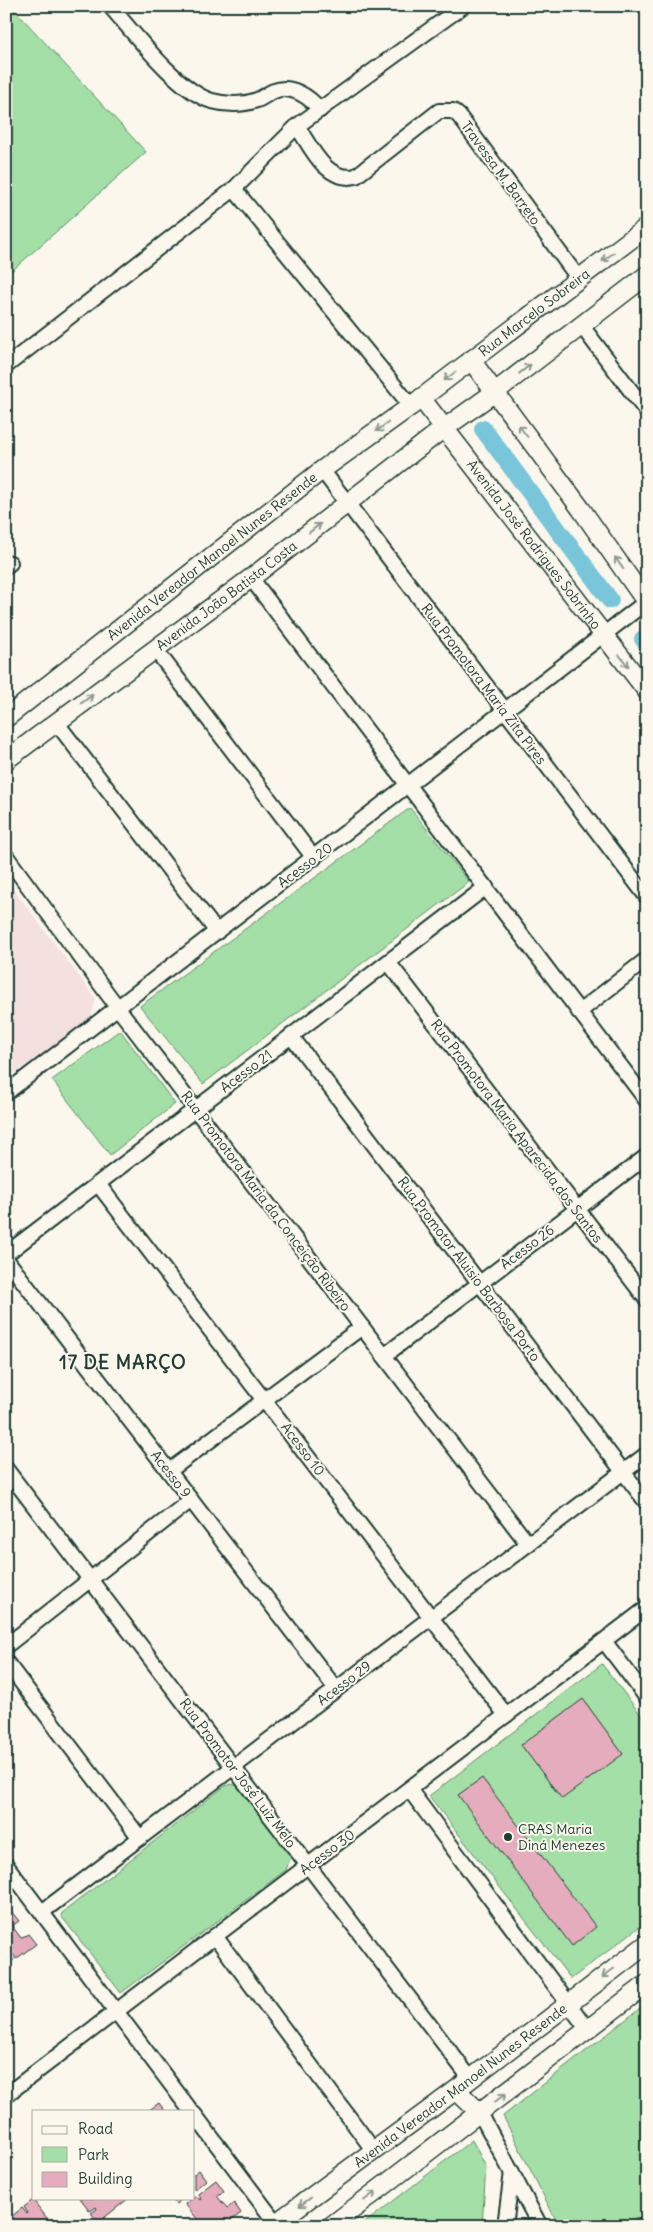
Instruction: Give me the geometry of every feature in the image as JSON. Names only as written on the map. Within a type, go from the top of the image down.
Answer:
[{"type":"street","points":[[110,6],[181,84],[198,96],[211,101],[235,104],[258,100],[275,90],[289,90],[309,98],[320,110]]},
{"type":"street","points":[[6,366],[234,189],[297,126],[463,6]]},
{"type":"street","name":"Travessa M. Barreto","points":[[297,126],[329,171],[339,176],[350,177],[356,176],[440,111],[453,111],[460,116],[579,278]]},
{"type":"street","points":[[234,189],[416,402]]},
{"type":"street","name":"Rua Marcelo Sobreira","points":[[416,402],[647,227]]},
{"type":"street","points":[[444,429],[647,275]]},
{"type":"street","points":[[581,326],[647,412]]},
{"type":"street","points":[[471,360],[581,509],[646,602]]},
{"type":"street","name":"Avenida José Rodrigues Sobrinho","points":[[416,402],[444,429],[647,691]]},
{"type":"street","name":"Avenida Vereador Manoel Nunes Resende","points":[[6,718],[322,470],[416,402]]},
{"type":"street","name":"Avenida João Batista Costa","points":[[6,760],[251,578],[444,429]]},
{"type":"street","name":"Rua Promotora Maria Zita Pires","points":[[322,470],[647,897]]},
{"type":"street","points":[[251,578],[647,1101]]},
{"type":"street","name":"Acesso 20","points":[[6,1093],[646,602]]},
{"type":"street","points":[[155,649],[314,858]]},
{"type":"street","points":[[56,722],[217,932]]},
{"type":"street","name":"Rua Promotora Maria da Conceição Ribeiro","points":[[6,856],[118,1008],[528,1544]]},
{"type":"street","name":"Acesso 21","points":[[6,1254],[486,887]]},
{"type":"street","points":[[579,1012],[647,959]]},
{"type":"street","name":"Rua Promotora Maria Aparecida dos Santos","points":[[388,962],[647,1300]]},
{"type":"street","name":"Rua Promotor Aluisio Barbosa Porto","points":[[291,1036],[647,1502]]},
{"type":"street","name":"Acesso 26","points":[[384,1356],[647,1156]]},
{"type":"street","name":"Acesso 10","points":[[98,1184],[506,1715]]},
{"type":"street","name":"Acesso 9","points":[[6,1259],[336,1690]]},
{"type":"street","points":[[169,1472],[362,1327]]},
{"type":"street","name":"Acesso 29","points":[[42,1912],[647,1454]]},
{"type":"street","name":"Rua Promotor José Luiz Melo","points":[[6,1469],[308,1866],[463,2084]]},
{"type":"street","points":[[6,1646],[191,1500]]},
{"type":"street","name":"Acesso 30","points":[[6,2095],[647,1608]]},
{"type":"street","points":[[604,1641],[647,1698]]},
{"type":"street","points":[[6,1662],[140,1838]]},
{"type":"street","points":[[409,1789],[588,2030]]},
{"type":"street","points":[[6,1865],[190,2110]]},
{"type":"street","points":[[215,1936],[374,2151]]},
{"type":"street","name":"Avenida Vereador Manoel Nunes Resende","points":[[274,2224],[374,2151],[647,1944]]},
{"type":"street","points":[[331,2226],[480,2114],[647,1984]]},
{"type":"street","points":[[463,2084],[540,2226]]},
{"type":"street","points":[[195,2115],[274,2224]]},
{"type":"street","points":[[505,2226],[512,2172]]},
{"type":"shaded area","points":[[6,879],[96,999],[91,1017],[6,1080]]},
{"type":"green space","points":[[6,6],[11,6],[146,152],[6,276]]},
{"type":"green space","points":[[410,808],[469,882],[203,1084],[140,1006]]},
{"type":"green space","points":[[120,1030],[175,1104],[110,1155],[52,1080]]},
{"type":"green space","points":[[602,1664],[647,1723],[647,1921],[571,1979],[429,1796]]},
{"type":"green space","points":[[231,1784],[238,1786],[291,1856],[286,1870],[121,1993],[61,1916],[62,1913],[225,1786]]},
{"type":"green space","points":[[647,2003],[647,2226],[559,2226],[503,2116]]},
{"type":"green space","points":[[472,2140],[486,2167],[482,2226],[361,2226]]},
{"type":"building","points":[[6,936],[13,945],[6,950]]},
{"type":"building","points":[[583,1699],[623,1754],[562,1799],[521,1745]]},
{"type":"building","name":"CRAS Maria Diná Menezes","points":[[482,1778],[596,1927],[572,1946],[458,1795]]},
{"type":"building","points":[[11,1911],[19,1921],[12,1926],[21,1938],[28,1934],[36,1944],[16,1959],[12,1953],[10,1955],[14,1960],[6,1967],[6,1914]]},
{"type":"building","points":[[159,2103],[164,2110],[149,2110]]},
{"type":"building","points":[[199,2170],[206,2180],[195,2189],[195,2173]]},
{"type":"building","points":[[216,2180],[224,2191],[217,2196],[227,2208],[234,2203],[241,2213],[224,2226],[220,2226],[217,2222],[217,2226],[203,2226],[185,2204],[190,2200],[195,2200],[196,2196],[200,2200],[198,2194]]},
{"type":"building","points":[[33,2200],[53,2226],[6,2226],[6,2221],[22,2208],[27,2214],[24,2207]]},
{"type":"building","points":[[82,2200],[126,2200],[99,2222],[91,2213],[97,2209],[96,2207],[90,2211]]},
{"type":"building","points":[[173,2200],[181,2200],[176,2204]]},
{"type":"waterway","points":[[483,429],[610,600]]},
{"type":"waterway","points":[[643,639],[647,643]]},
{"type":"place","name":"CRAS Maria Diná Menezes","points":[[508,1837]]},
{"type":"district","name":"17 DE MARÇO","points":[[123,1362]]}]
